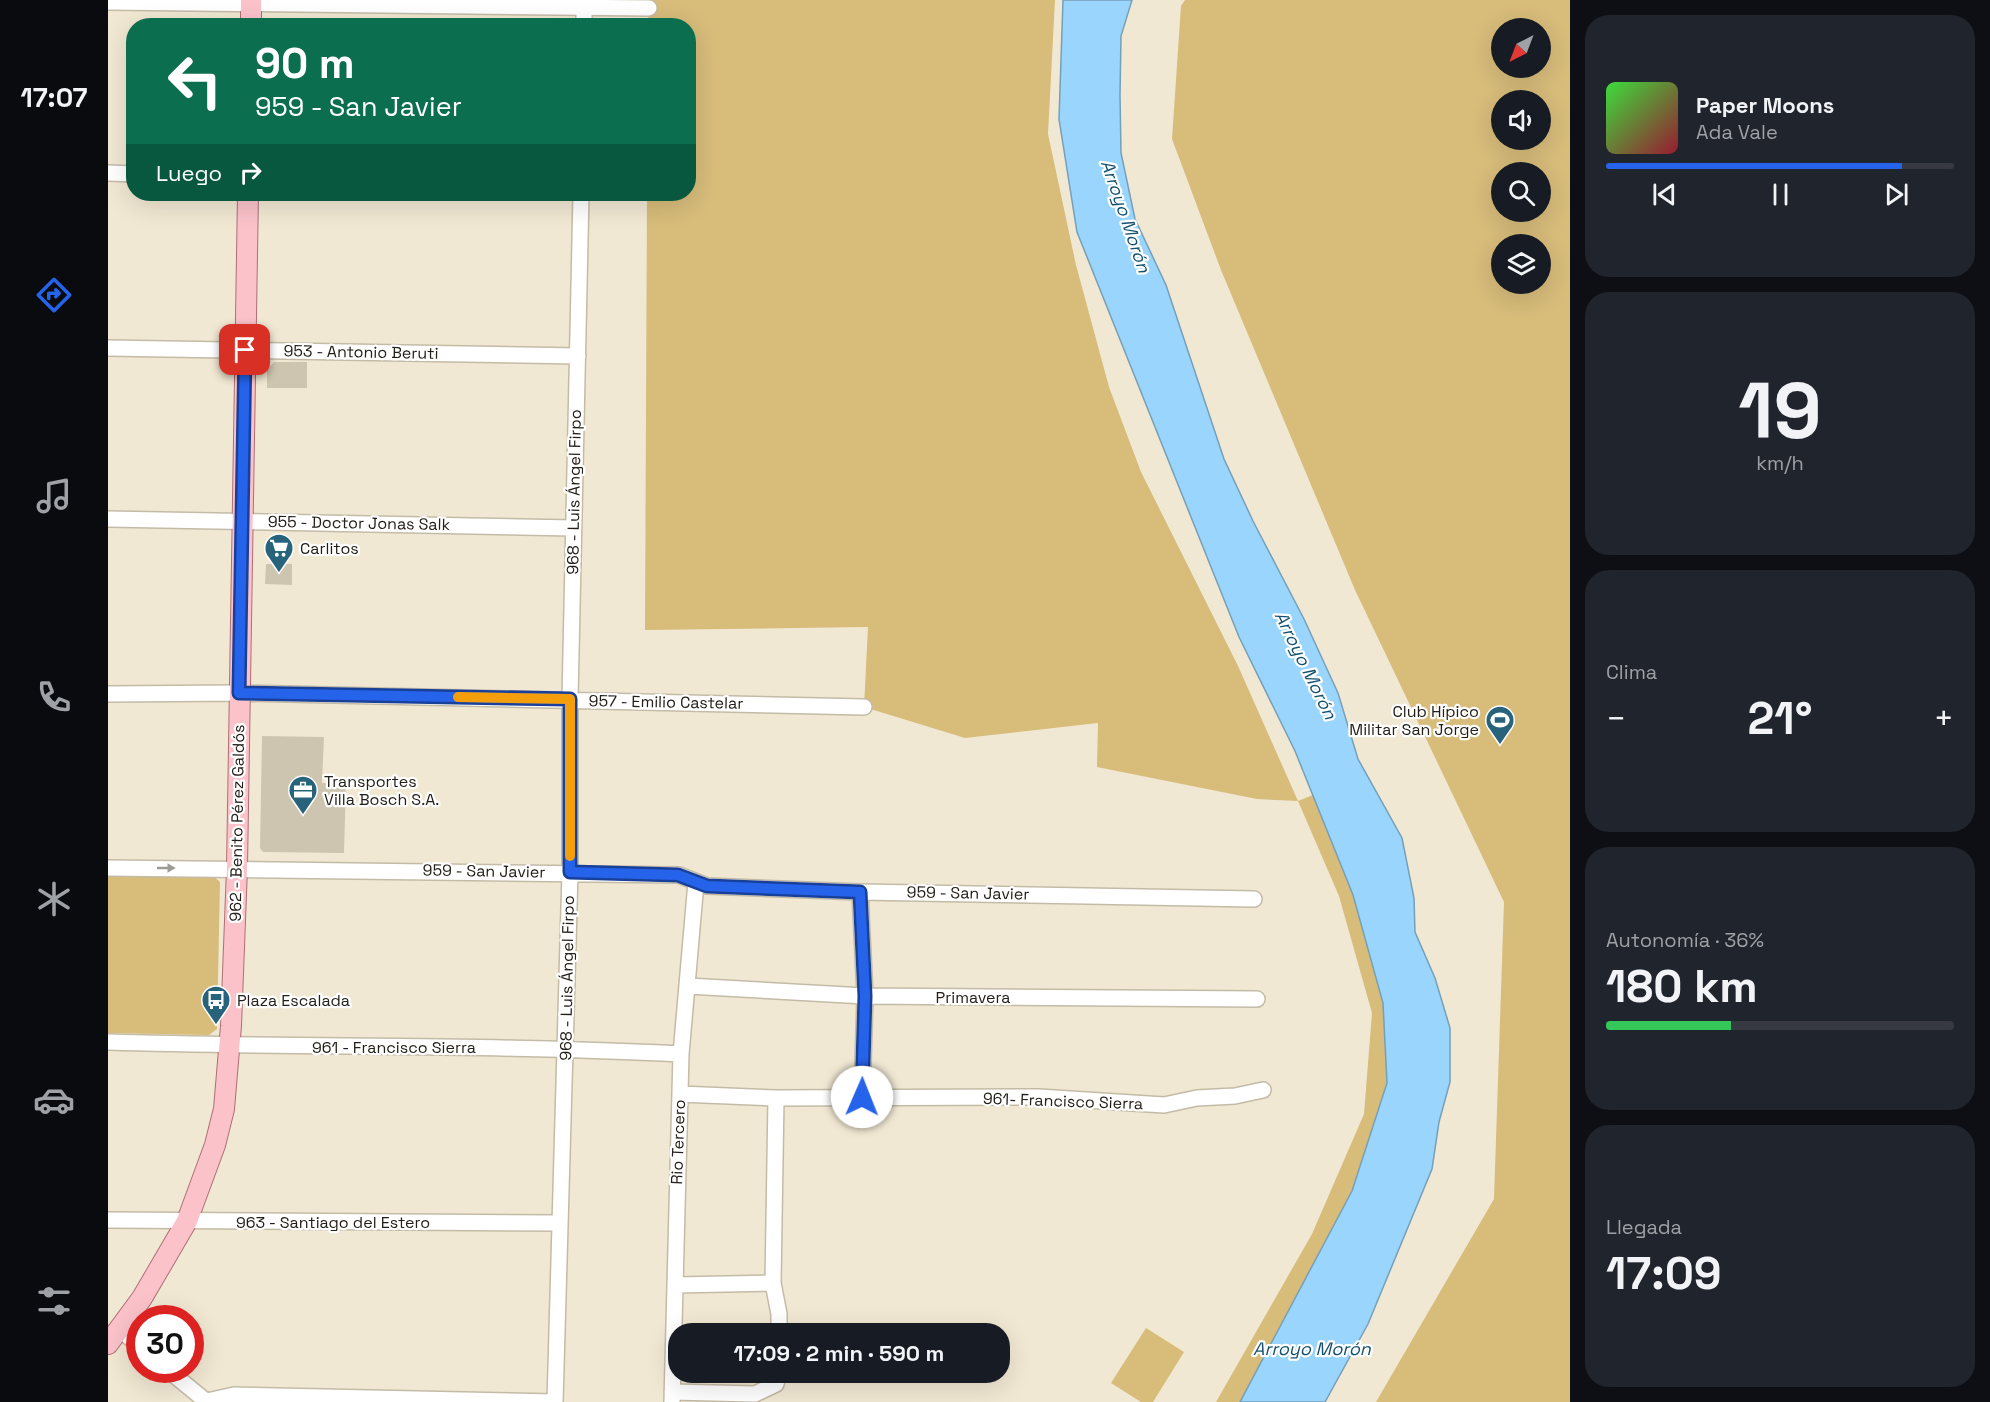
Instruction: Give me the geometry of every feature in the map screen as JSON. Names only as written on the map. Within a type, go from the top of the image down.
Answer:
[{"type":"main road","points":[[251,2],[251,18]]},
{"type":"main road","name":"962 - Benito Pérez Galdós","points":[[114,1337],[157,1274],[187,1221],[215,1145],[224,1108],[230,1046],[237,868],[248,201]]},
{"type":"street","points":[[108,2],[584,4],[649,8]]},
{"type":"street","points":[[108,173],[126,174]]},
{"type":"street","name":"968 - Luis Ángel Firpo","points":[[555,1402],[558,1223],[570,872],[573,528],[582,201]]},
{"type":"street","name":"953 - Antonio Beruti","points":[[108,348],[578,356]]},
{"type":"street","name":"955 - Doctor Jonas Salk","points":[[108,519],[573,528]]},
{"type":"street","name":"957 - Emilio Castelar","points":[[108,694],[239,693],[864,707]]},
{"type":"street","name":"959 - San Javier","points":[[108,868],[570,872],[678,875],[707,886],[860,892],[1254,899]]},
{"type":"street","name":"Rio Tercero","points":[[672,1397],[681,1054],[696,882]]},
{"type":"street","points":[[860,892],[865,996],[862,1097]]},
{"type":"street","name":"Primavera","points":[[688,986],[865,996],[1257,999]]},
{"type":"street","name":"961 - Francisco Sierra","points":[[108,1042],[230,1046],[565,1048],[681,1054]]},
{"type":"street","name":"961- Francisco Sierra","points":[[680,1094],[776,1098],[1039,1097],[1164,1105],[1197,1098],[1235,1096],[1263,1090]]},
{"type":"street","points":[[776,1098],[773,1283],[779,1323]]},
{"type":"street","name":"963 - Santiago del Estero","points":[[108,1220],[558,1223]]},
{"type":"street","points":[[675,1285],[773,1283]]},
{"type":"street","points":[[184,1383],[207,1402],[234,1395],[555,1402]]},
{"type":"street","points":[[672,1397],[754,1394],[769,1389],[776,1383]]},
{"type":"shaded area","points":[[649,0],[1055,0],[1048,134],[1076,265],[1109,387],[1141,472],[1238,666],[1298,801],[1257,799],[1097,767],[1098,723],[965,738],[864,707],[868,627],[645,630],[647,201],[696,201],[696,18],[648,18]]},
{"type":"shaded area","name":"Club Hípico Militar San Jorge","points":[[1185,0],[1570,0],[1570,1402],[1376,1402],[1494,1199],[1504,902],[1355,590],[1221,270],[1172,139],[1181,6]]},
{"type":"shaded area","points":[[1313,795],[1353,896],[1383,1003],[1387,1083],[1352,1191],[1240,1402],[1216,1402],[1312,1234],[1364,1114],[1372,1013],[1339,896],[1298,801]]},
{"type":"shaded area","points":[[210,873],[220,882],[217,1029],[209,1035],[108,1033],[108,874]]},
{"type":"shaded area","points":[[1146,1328],[1184,1352],[1153,1402],[1141,1402],[1111,1383]]},
{"type":"water","name":"Arroyo Morón","points":[[1063,0],[1132,0],[1121,36],[1120,95],[1121,153],[1135,219],[1166,285],[1224,459],[1304,619],[1338,693],[1358,759],[1402,838],[1414,898],[1415,932],[1435,978],[1450,1028],[1450,1082],[1439,1122],[1432,1169],[1368,1324],[1325,1402],[1240,1402],[1352,1191],[1387,1083],[1383,1003],[1353,895],[1295,751],[1239,637],[1077,232],[1059,119]]},
{"type":"building","points":[[274,362],[307,362],[307,388],[267,388],[267,370]]},
{"type":"building","name":"Carlitos","points":[[266,564],[292,564],[292,585],[265,584]]},
{"type":"building","name":"Transportes Villa Bosch S.A.","points":[[262,736],[324,737],[322,783],[346,783],[344,853],[263,852],[260,848]]},
{"type":"slow traffic","points":[[458,697],[570,699],[570,856]]},
{"type":"place","name":"Carlitos","points":[[279,574]]},
{"type":"place","name":"Club Hípico Militar San Jorge","points":[[1500,746]]},
{"type":"place","name":"Transportes Villa Bosch S.A.","points":[[303,816]]},
{"type":"place","name":"Plaza Escalada","points":[[216,1026]]},
{"type":"route","points":[[245,350],[239,693],[570,699],[570,872],[678,875],[707,886],[860,892],[865,996],[862,1097]]}]
